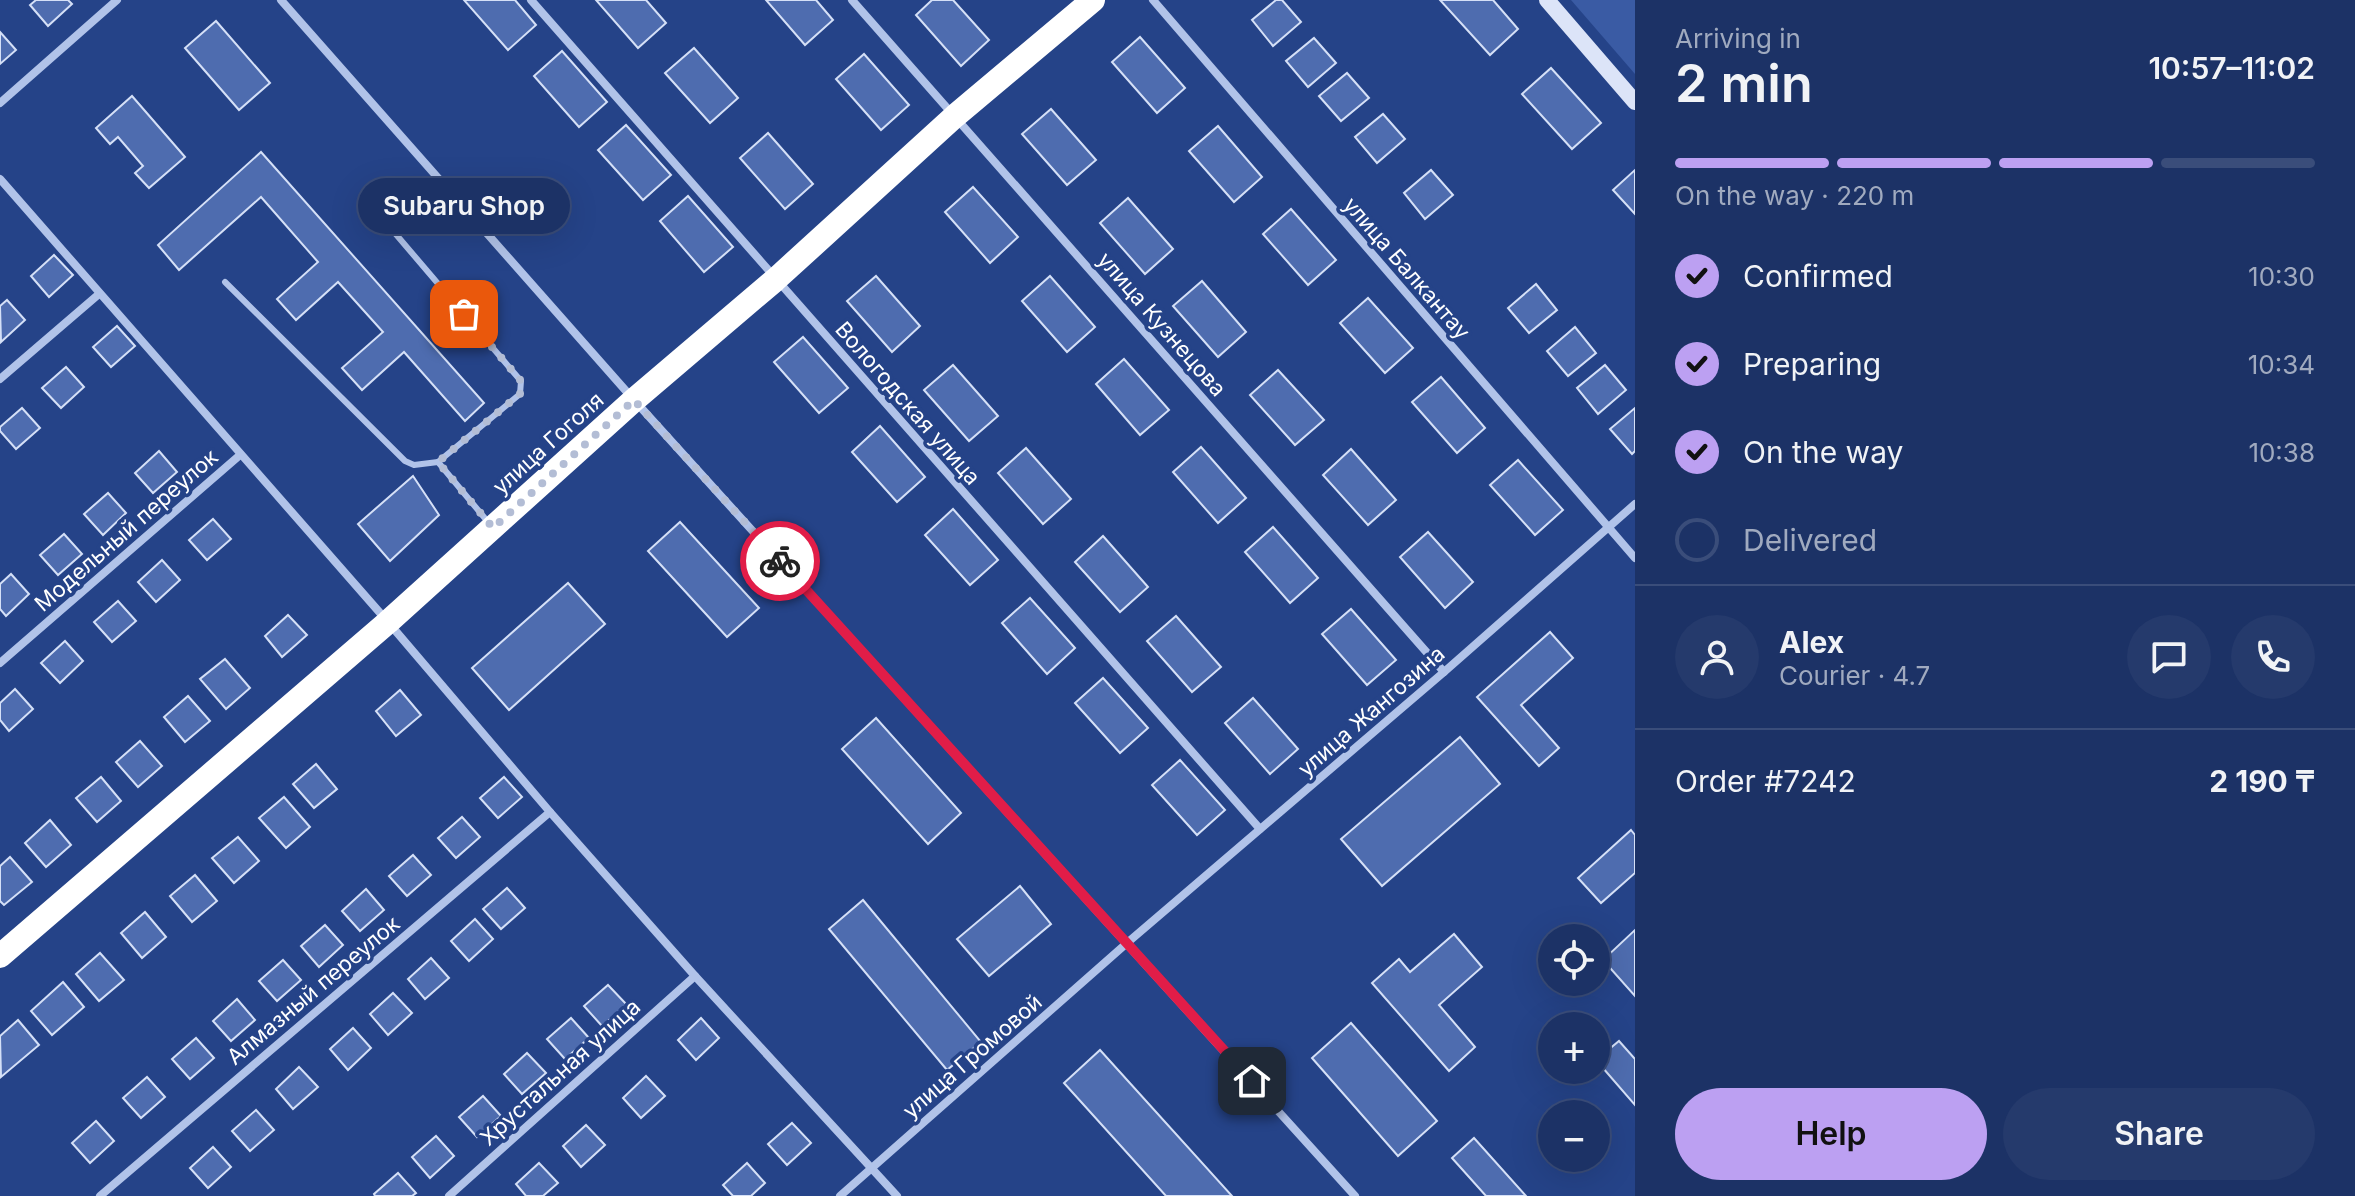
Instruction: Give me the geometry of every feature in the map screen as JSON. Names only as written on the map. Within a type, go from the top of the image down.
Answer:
[{"type":"highway","name":"улица Гоголя","points":[[0,956],[388,622],[634,400],[775,280],[955,116],[1093,0]]},
{"type":"main road","points":[[1547,0],[1635,102]]},
{"type":"street","points":[[0,103],[117,0]]},
{"type":"street","points":[[281,0],[634,400],[1355,1196]]},
{"type":"street","name":"Вологодская улица","points":[[531,0],[1260,829]]},
{"type":"street","name":"улица Кузнецова","points":[[852,0],[1444,672]]},
{"type":"street","name":"улица Балкантау","points":[[1153,0],[1635,558]]},
{"type":"street","points":[[0,179],[550,812],[897,1196]]},
{"type":"street","points":[[0,379],[99,294]]},
{"type":"street","name":"Модельный переулок","points":[[0,663],[240,455]]},
{"type":"street","name":"улица Жангозина","points":[[1127,943],[1635,504]]},
{"type":"street","name":"Алмазный переулок","points":[[100,1196],[550,812]]},
{"type":"street","name":"улица Громовой","points":[[840,1196],[1127,943]]},
{"type":"street","name":"Хрустальная улица","points":[[449,1196],[695,976]]},
{"type":"lane","points":[[225,282],[405,461],[414,465],[438,462],[520,394],[521,381],[388,225]]},
{"type":"lane","points":[[438,462],[493,528]]},
{"type":"shaded area","points":[[1571,0],[1635,0],[1635,74]]},
{"type":"building","points":[[36,0],[68,0],[72,4],[48,26],[30,5]]},
{"type":"building","points":[[464,0],[515,0],[536,25],[508,50]]},
{"type":"building","points":[[596,0],[646,0],[666,23],[638,48]]},
{"type":"building","points":[[766,0],[816,0],[833,20],[805,45]]},
{"type":"building","points":[[932,0],[953,0],[989,40],[961,66],[916,15]]},
{"type":"building","points":[[1276,0],[1282,0],[1301,22],[1273,46],[1252,20]]},
{"type":"building","points":[[1440,0],[1493,0],[1518,29],[1490,55]]},
{"type":"building","points":[[216,21],[270,83],[239,110],[185,48]]},
{"type":"building","points":[[0,32],[16,50],[0,64]]},
{"type":"building","points":[[1140,37],[1185,88],[1157,113],[1112,62]]},
{"type":"building","points":[[1314,38],[1336,63],[1308,87],[1286,61]]},
{"type":"building","points":[[694,48],[738,98],[710,123],[665,73]]},
{"type":"building","points":[[562,51],[607,102],[579,127],[534,76]]},
{"type":"building","points":[[864,54],[909,105],[881,130],[836,79]]},
{"type":"building","points":[[1551,68],[1601,123],[1572,149],[1522,94]]},
{"type":"building","points":[[1347,73],[1369,98],[1341,121],[1319,96]]},
{"type":"building","points":[[132,96],[185,157],[149,188],[135,173],[143,166],[118,137],[110,144],[96,128]]},
{"type":"building","points":[[1051,109],[1096,160],[1067,185],[1022,134]]},
{"type":"building","points":[[1383,114],[1405,139],[1377,163],[1355,137]]},
{"type":"building","points":[[626,125],[671,175],[643,200],[598,150]]},
{"type":"building","points":[[1218,126],[1262,177],[1234,202],[1189,151]]},
{"type":"building","points":[[768,133],[813,184],[785,209],[740,158]]},
{"type":"building","points":[[261,152],[484,403],[465,421],[404,352],[362,390],[342,368],[383,332],[338,282],[296,320],[277,299],[318,262],[261,197],[179,270],[158,245]]},
{"type":"building","points":[[1431,170],[1453,195],[1425,219],[1404,193]]},
{"type":"building","points":[[1635,170],[1635,214],[1613,190]]},
{"type":"building","points":[[973,187],[1018,237],[990,263],[945,212]]},
{"type":"building","points":[[688,196],[733,247],[704,272],[660,221]]},
{"type":"building","points":[[1128,198],[1173,249],[1145,274],[1100,223]]},
{"type":"building","points":[[1291,209],[1336,260],[1308,285],[1263,234]]},
{"type":"building","points":[[54,255],[73,275],[49,297],[31,276]]},
{"type":"building","points":[[876,276],[920,326],[892,352],[847,301]]},
{"type":"building","points":[[1050,276],[1095,327],[1067,352],[1022,301]]},
{"type":"building","points":[[1202,281],[1246,332],[1218,357],[1173,306]]},
{"type":"building","points":[[1536,284],[1557,310],[1529,333],[1508,308]]},
{"type":"building","points":[[1368,298],[1413,348],[1385,373],[1340,323]]},
{"type":"building","points":[[7,300],[25,320],[1,342],[0,306]]},
{"type":"building","points":[[117,326],[135,346],[111,367],[93,347]]},
{"type":"building","points":[[1575,327],[1596,353],[1568,376],[1547,351]]},
{"type":"building","points":[[803,337],[848,388],[819,413],[774,362]]},
{"type":"building","points":[[1124,359],[1169,410],[1140,435],[1096,384]]},
{"type":"building","points":[[953,365],[998,416],[969,441],[924,390]]},
{"type":"building","points":[[1605,365],[1626,390],[1598,414],[1577,388]]},
{"type":"building","points":[[66,367],[84,387],[61,408],[42,388]]},
{"type":"building","points":[[1278,370],[1324,420],[1295,445],[1250,395]]},
{"type":"building","points":[[1441,377],[1485,428],[1457,453],[1412,402]]},
{"type":"building","points":[[22,408],[40,428],[16,449],[0,427]]},
{"type":"building","points":[[1635,408],[1635,451],[1632,454],[1610,429]]},
{"type":"building","points":[[880,426],[925,477],[897,502],[852,452]]},
{"type":"building","points":[[1201,447],[1246,498],[1218,523],[1173,472]]},
{"type":"building","points":[[1026,448],[1071,499],[1043,524],[998,473]]},
{"type":"building","points":[[1351,449],[1396,500],[1368,525],[1323,475]]},
{"type":"building","points":[[159,451],[177,472],[153,493],[135,473]]},
{"type":"building","points":[[1518,460],[1563,510],[1535,535],[1490,485]]},
{"type":"building","points":[[413,476],[439,515],[390,561],[358,524]]},
{"type":"building","points":[[108,493],[126,513],[103,535],[84,514]]},
{"type":"building","points":[[953,509],[998,560],[970,585],[925,535]]},
{"type":"building","points":[[213,519],[231,539],[207,560],[189,540]]},
{"type":"building","points":[[680,522],[759,608],[727,637],[648,551]]},
{"type":"building","points":[[1273,527],[1318,578],[1290,603],[1245,552]]},
{"type":"building","points":[[1428,532],[1473,582],[1445,608],[1400,557]]},
{"type":"building","points":[[64,534],[82,554],[58,575],[40,555]]},
{"type":"building","points":[[1103,536],[1148,587],[1120,612],[1075,562]]},
{"type":"building","points":[[162,560],[180,580],[156,602],[138,582]]},
{"type":"building","points":[[11,574],[29,594],[6,616],[0,609],[0,584]]},
{"type":"building","points":[[568,583],[605,624],[509,710],[472,668]]},
{"type":"building","points":[[1030,598],[1075,648],[1047,674],[1002,623]]},
{"type":"building","points":[[118,601],[136,621],[112,642],[94,622]]},
{"type":"building","points":[[1351,609],[1396,660],[1367,685],[1322,634]]},
{"type":"building","points":[[288,615],[307,635],[282,657],[265,636]]},
{"type":"building","points":[[1176,616],[1221,667],[1192,692],[1147,641]]},
{"type":"building","points":[[1550,632],[1573,658],[1521,705],[1559,748],[1539,766],[1477,697]]},
{"type":"building","points":[[65,641],[83,661],[60,683],[41,663]]},
{"type":"building","points":[[225,659],[250,688],[226,709],[200,679]]},
{"type":"building","points":[[1103,678],[1148,728],[1120,753],[1075,703]]},
{"type":"building","points":[[15,689],[33,709],[9,731],[0,720],[0,703]]},
{"type":"building","points":[[400,690],[421,715],[396,736],[376,711]]},
{"type":"building","points":[[188,696],[210,721],[185,742],[164,717]]},
{"type":"building","points":[[1253,698],[1298,749],[1270,774],[1225,723]]},
{"type":"building","points":[[876,718],[961,813],[928,844],[842,749]]},
{"type":"building","points":[[1460,737],[1500,784],[1382,886],[1341,839]]},
{"type":"building","points":[[140,741],[162,766],[138,787],[116,762]]},
{"type":"building","points":[[1180,760],[1225,810],[1197,835],[1152,785]]},
{"type":"building","points":[[316,764],[337,789],[314,808],[293,784]]},
{"type":"building","points":[[101,777],[121,801],[97,822],[76,798]]},
{"type":"building","points":[[504,777],[522,797],[498,818],[480,798]]},
{"type":"building","points":[[284,797],[310,827],[286,848],[259,818]]},
{"type":"building","points":[[462,817],[480,837],[456,858],[438,838]]},
{"type":"building","points":[[50,820],[71,845],[46,867],[25,843]]},
{"type":"building","points":[[1631,830],[1635,835],[1635,873],[1601,903],[1578,878]]},
{"type":"building","points":[[238,837],[259,861],[234,883],[212,858]]},
{"type":"building","points":[[413,855],[431,875],[407,896],[389,876]]},
{"type":"building","points":[[10,857],[32,882],[4,905],[0,901],[0,866]]},
{"type":"building","points":[[195,875],[217,901],[192,922],[170,896]]},
{"type":"building","points":[[1020,886],[1051,924],[989,976],[957,939]]},
{"type":"building","points":[[507,888],[525,908],[501,929],[483,909]]},
{"type":"building","points":[[366,889],[384,910],[360,931],[342,911]]},
{"type":"building","points":[[863,900],[981,1042],[947,1070],[829,929]]},
{"type":"building","points":[[145,912],[166,937],[142,958],[121,933]]},
{"type":"building","points":[[475,919],[493,939],[469,961],[451,941]]},
{"type":"building","points":[[325,925],[343,945],[319,967],[301,946]]},
{"type":"building","points":[[1635,930],[1635,996],[1610,968],[1610,953]]},
{"type":"building","points":[[1454,934],[1482,967],[1439,1005],[1475,1047],[1449,1071],[1372,983],[1399,959],[1410,972]]},
{"type":"building","points":[[100,953],[124,980],[99,1001],[76,974]]},
{"type":"building","points":[[431,958],[449,978],[425,999],[408,979]]},
{"type":"building","points":[[283,960],[301,980],[277,1001],[259,981]]},
{"type":"building","points":[[63,982],[84,1007],[52,1035],[31,1011]]},
{"type":"building","points":[[608,985],[627,1005],[602,1026],[584,1006]]},
{"type":"building","points":[[393,993],[412,1013],[388,1035],[370,1014]]},
{"type":"building","points":[[237,999],[255,1020],[231,1041],[213,1021]]},
{"type":"building","points":[[571,1018],[589,1038],[565,1059],[547,1039]]},
{"type":"building","points":[[701,1018],[719,1038],[696,1060],[678,1040]]},
{"type":"building","points":[[18,1020],[39,1045],[1,1077],[0,1036]]},
{"type":"building","points":[[1351,1023],[1437,1121],[1398,1156],[1312,1058]]},
{"type":"building","points":[[353,1028],[371,1048],[348,1070],[330,1049]]},
{"type":"building","points":[[196,1038],[214,1058],[190,1079],[172,1059]]},
{"type":"building","points":[[1619,1041],[1635,1059],[1635,1105],[1610,1076],[1610,1048]]},
{"type":"building","points":[[1100,1050],[1232,1196],[1166,1196],[1064,1083]]},
{"type":"building","points":[[527,1053],[546,1073],[522,1094],[504,1074]]},
{"type":"building","points":[[299,1067],[318,1087],[293,1109],[276,1089]]},
{"type":"building","points":[[646,1076],[665,1096],[641,1118],[623,1098]]},
{"type":"building","points":[[147,1077],[165,1097],[141,1118],[123,1098]]},
{"type":"building","points":[[483,1096],[501,1116],[477,1137],[459,1117]]},
{"type":"building","points":[[256,1110],[274,1130],[250,1151],[232,1131]]},
{"type":"building","points":[[96,1121],[114,1141],[90,1163],[72,1143]]},
{"type":"building","points":[[792,1123],[811,1143],[787,1165],[768,1144]]},
{"type":"building","points":[[586,1125],[605,1145],[581,1167],[563,1146]]},
{"type":"building","points":[[436,1136],[454,1156],[430,1178],[412,1157]]},
{"type":"building","points":[[1474,1138],[1526,1196],[1486,1196],[1452,1158]]},
{"type":"building","points":[[213,1147],[231,1167],[208,1188],[190,1168]]},
{"type":"building","points":[[539,1163],[558,1183],[543,1196],[526,1196],[516,1184]]},
{"type":"building","points":[[747,1163],[765,1183],[751,1196],[733,1196],[723,1185]]},
{"type":"building","points":[[398,1173],[416,1193],[412,1196],[375,1196],[374,1194]]},
{"type":"way so far","points":[[464,314],[521,381],[520,394],[438,462],[493,528],[634,400],[780,561]]},
{"type":"place","name":"Subaru Shop","points":[[464,314]]},
{"type":"route","points":[[780,561],[1252,1081]]}]
